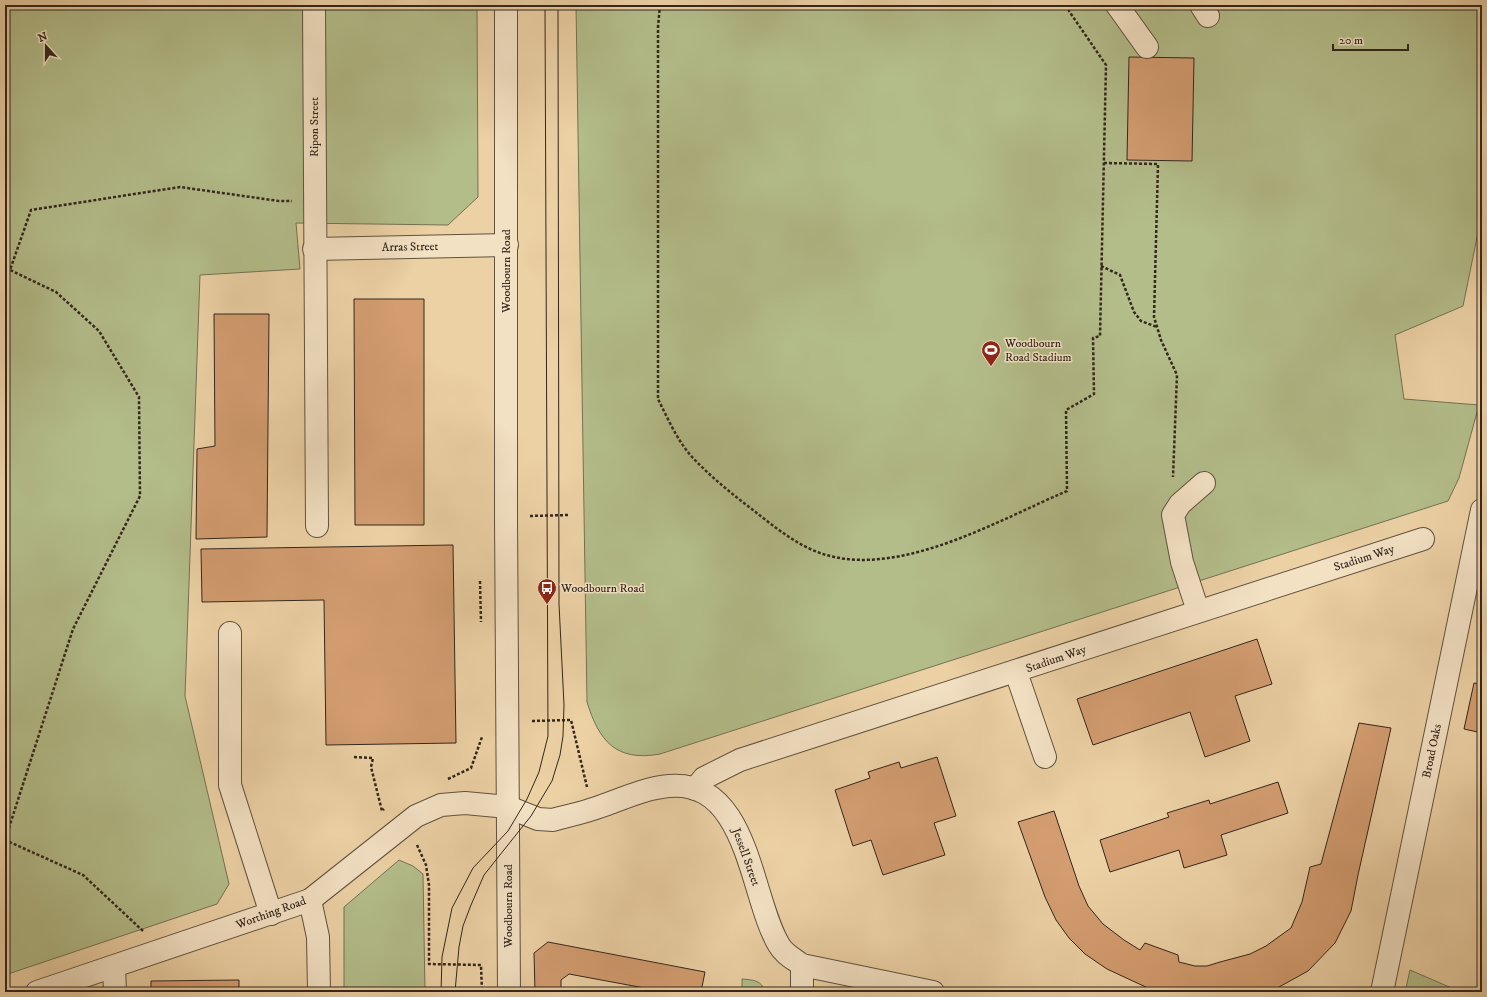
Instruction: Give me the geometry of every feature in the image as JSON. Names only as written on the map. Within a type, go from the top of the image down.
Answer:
[{"type":"street","name":"Ripon Street","points":[[314,5],[314,249],[317,526]]},
{"type":"street","name":"Woodbourn Road","points":[[506,5],[509,992]]},
{"type":"street","points":[[1117,5],[1147,47]]},
{"type":"street","name":"Arras Street","points":[[314,249],[506,245]]},
{"type":"street","points":[[1198,611],[1182,562],[1173,515],[1180,504],[1204,483]]},
{"type":"street","name":"Broad Oaks","points":[[1382,992],[1482,510]]},
{"type":"street","name":"Stadium Way","points":[[695,789],[704,778],[740,760],[1016,672],[1198,611],[1423,539]]},
{"type":"street","points":[[230,633],[230,784],[271,914]]},
{"type":"street","points":[[1016,672],[1045,757]]},
{"type":"street","name":"Jessell Street","points":[[508,807],[538,819],[553,820],[594,809],[648,790],[670,786],[695,789],[709,797],[727,812],[739,834],[768,922],[780,947],[802,965],[933,992]]},
{"type":"street","name":"Worthing Road","points":[[37,992],[310,900],[406,824],[429,809],[454,803],[508,807]]},
{"type":"street","points":[[310,900],[318,937],[319,992]]},
{"type":"street","points":[[802,965],[802,992]]},
{"type":"street","points":[[114,967],[115,992]]},
{"type":"path","points":[[660,5],[658,26],[658,399],[673,428],[693,458],[736,497],[787,537],[830,556],[870,561],[898,558],[948,543],[1067,490],[1066,410],[1094,394],[1094,338],[1100,336],[1106,65],[1069,11],[1069,5]]},
{"type":"path","points":[[1104,164],[1158,164],[1154,317],[1161,340],[1177,375],[1173,478]]},
{"type":"path","points":[[10,270],[31,210],[180,186],[279,201],[314,201]]},
{"type":"path","points":[[1102,266],[1120,275],[1134,312],[1141,321],[1157,327]]},
{"type":"path","points":[[5,270],[10,270],[56,292],[99,331],[139,396],[140,496],[73,629],[5,840],[83,875],[163,950]]},
{"type":"path","points":[[540,517],[568,516]]},
{"type":"path","points":[[508,733],[525,739],[532,721],[571,720],[587,790],[594,809]]},
{"type":"path","points":[[354,757],[373,758],[372,767],[382,811],[387,808]]},
{"type":"path","points":[[406,824],[426,865],[429,885],[429,964],[481,965],[482,992]]},
{"type":"green space","points":[[5,5],[477,5],[478,197],[448,225],[296,223],[300,269],[200,275],[185,696],[229,884],[217,904],[5,975]]},
{"type":"green space","name":"Woodbourn Road Stadium","points":[[576,5],[1482,5],[1482,213],[1463,306],[1395,335],[1404,399],[1479,405],[1459,478],[1448,501],[660,754],[645,756],[632,755],[612,746],[597,728],[587,702]]},
{"type":"green space","points":[[399,860],[413,866],[423,874],[425,992],[344,992],[344,907]]},
{"type":"green space","points":[[1410,970],[1461,992],[1405,992]]},
{"type":"green space","points":[[742,979],[756,981],[762,985],[765,992],[746,992],[742,989]]},
{"type":"building","points":[[1129,57],[1194,58],[1192,161],[1127,160]]},
{"type":"building","points":[[354,299],[424,299],[424,525],[355,525]]},
{"type":"building","points":[[214,314],[269,314],[267,537],[196,539],[197,449],[215,446]]},
{"type":"building","points":[[453,545],[456,743],[326,745],[324,600],[202,602],[201,549]]},
{"type":"building","points":[[1257,639],[1272,684],[1235,696],[1250,741],[1205,757],[1190,712],[1093,745],[1077,699]]},
{"type":"building","points":[[1474,683],[1482,684],[1482,733],[1464,729]]},
{"type":"building","points":[[1359,723],[1391,728],[1351,911],[1335,943],[1308,971],[1270,992],[1153,992],[1150,989],[1107,969],[1085,954],[1069,938],[1056,920],[1045,897],[1018,822],[1054,811],[1079,886],[1088,906],[1103,924],[1124,940],[1140,950],[1145,943],[1178,955],[1179,962],[1195,966],[1207,966],[1250,954],[1266,946],[1291,928],[1302,902],[1310,867],[1321,864]]},
{"type":"building","points":[[937,757],[956,816],[934,823],[945,855],[883,875],[871,840],[853,846],[835,790],[870,778],[868,772],[899,762],[901,768]]},
{"type":"building","points":[[1278,782],[1288,813],[1221,835],[1227,855],[1184,868],[1179,850],[1110,872],[1100,840],[1169,817],[1167,813],[1209,800],[1210,804]]},
{"type":"building","points":[[548,942],[705,972],[701,992],[666,992],[569,974],[561,980],[561,992],[535,992],[534,953]]},
{"type":"building","points":[[239,980],[239,992],[151,992],[151,981]]},
{"type":"tram line","points":[[441,992],[442,957],[452,908],[473,868],[508,831],[527,799],[539,772],[548,736],[545,5]]},
{"type":"tram line","points":[[455,992],[459,947],[463,926],[471,905],[484,875],[531,816],[552,781],[560,755],[563,736],[564,705],[559,604],[558,5]]},
{"type":"place","name":"Woodbourn Road Stadium","points":[[991,367]]},
{"type":"place","name":"Woodbourn Road","points":[[547,605]]}]
